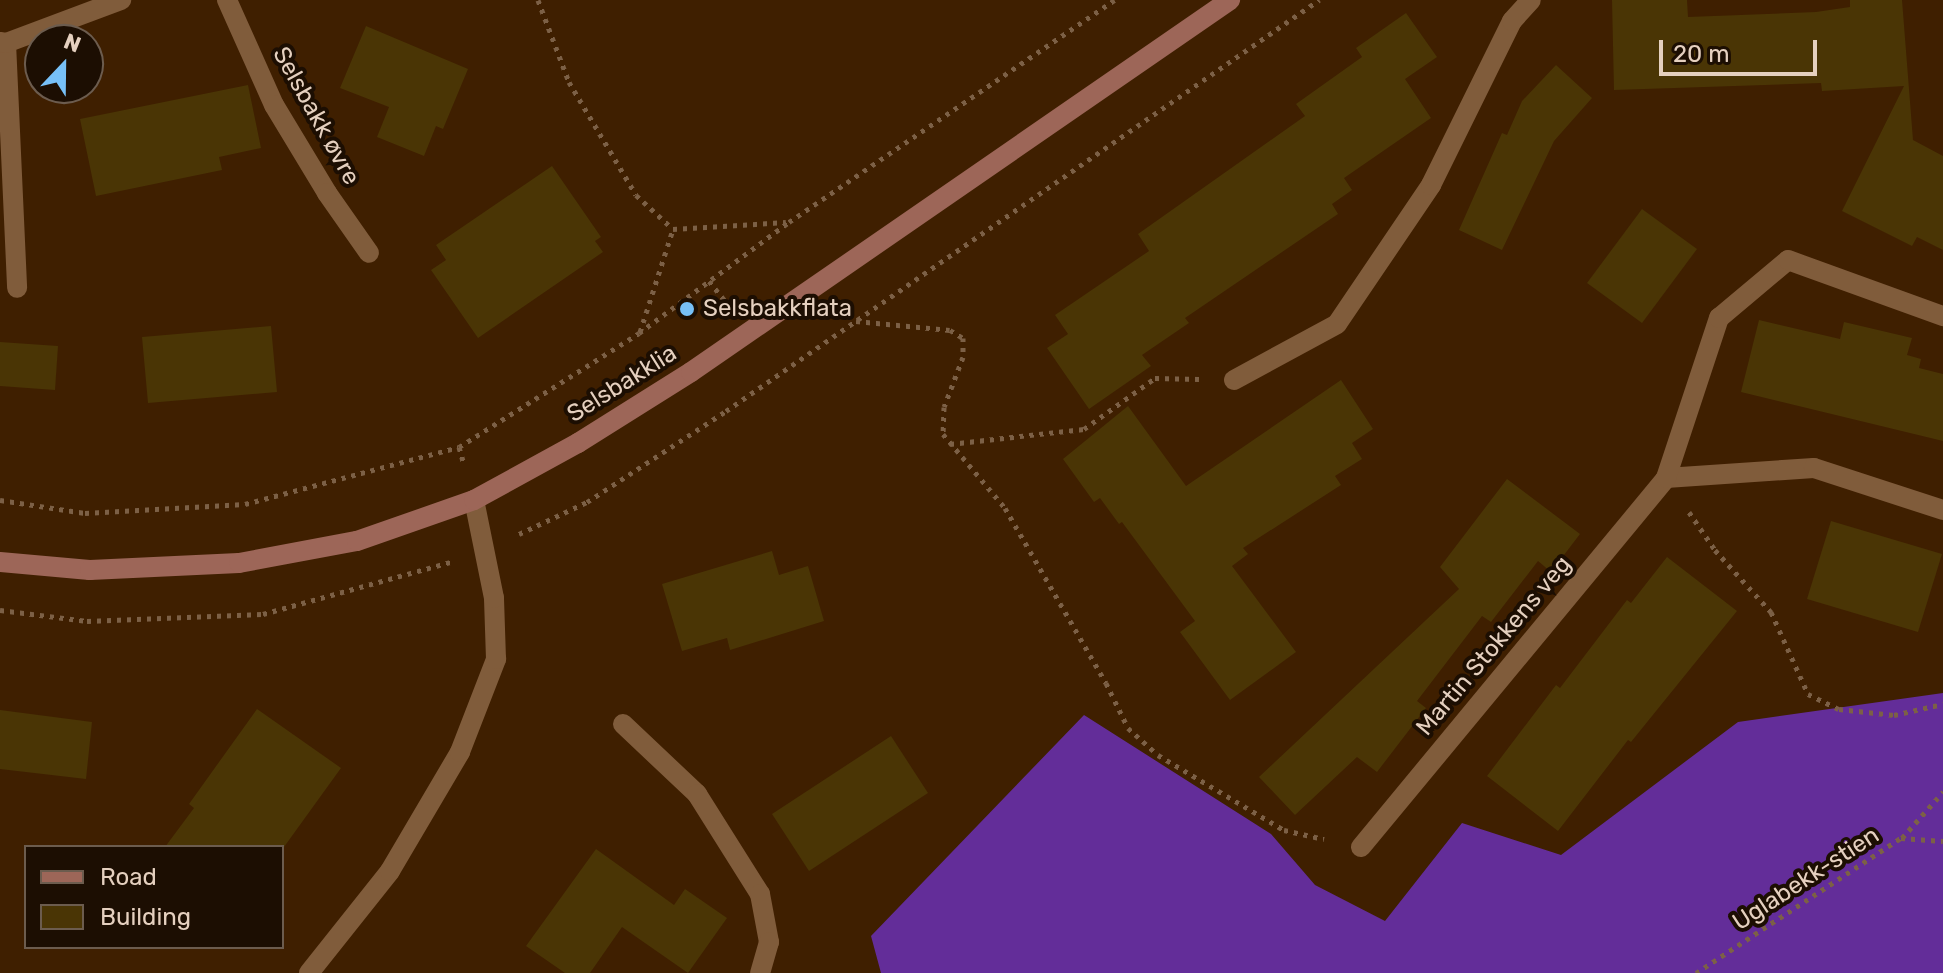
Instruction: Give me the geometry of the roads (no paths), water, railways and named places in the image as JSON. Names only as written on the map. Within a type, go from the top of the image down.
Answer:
[{"type":"street","points":[[17,288],[3,43],[121,0]]},
{"type":"street","name":"Selsbakk øvre","points":[[227,0],[274,105],[327,193],[369,253]]},
{"type":"street","name":"Selsbakklia","points":[[0,562],[90,570],[239,563],[357,541],[474,500],[578,443],[691,372],[1230,0]]},
{"type":"street","points":[[1234,380],[1337,324],[1431,185],[1512,21],[1531,0]]},
{"type":"street","name":"Martin Stokkens veg","points":[[1361,847],[1666,478],[1719,318],[1788,260],[1943,316]]},
{"type":"street","points":[[1666,478],[1814,468],[1943,510]]},
{"type":"street","points":[[309,973],[390,871],[460,752],[496,659],[494,598],[474,500]]},
{"type":"street","points":[[623,724],[697,794],[760,894],[769,942],[760,973]]},
{"type":"place","name":"Selsbakkflata","points":[[687,309]]}]
